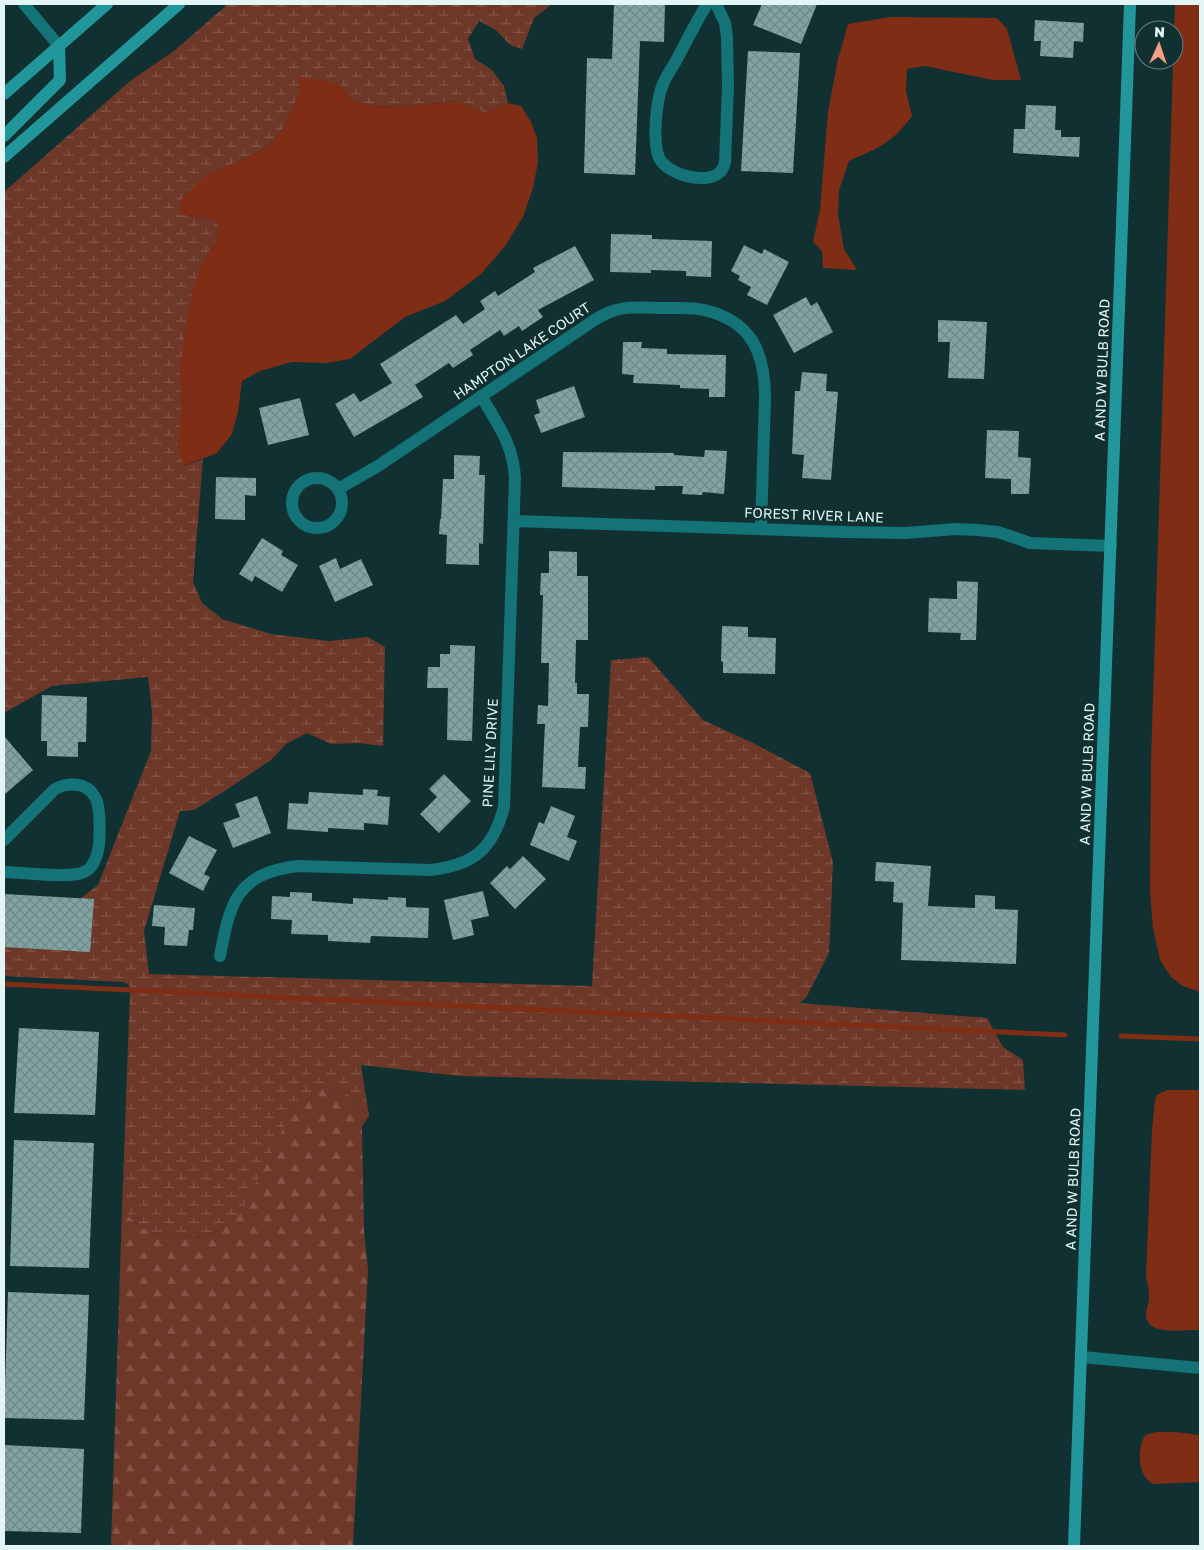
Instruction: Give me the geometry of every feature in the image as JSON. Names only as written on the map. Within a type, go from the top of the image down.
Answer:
[{"type":"street","points":[[4,136],[60,80],[59,46],[24,4]]},
{"type":"street","points":[[4,94],[107,4]]},
{"type":"street","points":[[4,157],[179,4]]},
{"type":"street","points":[[707,4],[662,84],[656,132],[657,154],[660,162],[668,169],[698,178],[714,176],[721,171],[725,162],[728,86],[727,37],[725,23],[716,4]]},
{"type":"street","name":"A AND W BULB ROAD","points":[[1074,1546],[1130,4]]},
{"type":"street","name":"HAMPTON LAKE COURT","points":[[338,489],[378,466],[593,321],[610,312],[629,307],[703,309],[722,315],[738,324],[752,339],[761,357],[765,377],[760,528]]},
{"type":"street","name":"PINE LILY DRIVE","points":[[220,956],[227,919],[233,903],[244,888],[257,877],[276,868],[296,866],[431,870],[452,868],[471,859],[487,846],[499,828],[504,807],[515,478],[514,460],[508,442],[481,396]]},
{"type":"street","name":"FOREST RIVER LANE","points":[[514,521],[905,533],[956,529],[998,532],[1030,543],[1111,546]]},
{"type":"street","points":[[4,840],[55,789],[62,785],[79,784],[95,795],[99,805],[99,848],[91,866],[84,872],[72,875],[4,872]]},
{"type":"street","points":[[1082,1357],[1200,1368]]},
{"type":"green space","points":[[228,4],[552,4],[534,18],[522,49],[510,45],[496,30],[479,21],[468,39],[475,59],[492,70],[504,86],[508,103],[486,113],[454,101],[401,107],[374,106],[351,100],[297,99],[283,129],[265,149],[238,162],[210,172],[180,214],[208,218],[218,224],[217,240],[202,263],[178,446],[184,466],[203,459],[193,582],[202,603],[222,619],[271,634],[329,641],[368,637],[385,647],[383,746],[359,743],[331,744],[307,733],[286,744],[271,760],[194,810],[180,811],[144,931],[149,974],[592,986],[611,660],[648,657],[703,720],[753,743],[810,773],[833,862],[829,953],[806,998],[799,1003],[987,1018],[1003,1047],[1023,1060],[1025,1090],[459,1076],[361,1065],[369,1116],[343,1090],[324,1086],[305,1095],[291,1113],[242,1210],[225,1226],[206,1237],[161,1235],[142,1228],[122,1210],[129,985],[123,982],[4,976],[4,940],[36,933],[98,885],[151,751],[152,712],[148,677],[52,686],[4,713],[4,192],[130,81],[174,51]]},
{"type":"green space","points":[[324,1086],[343,1090],[369,1116],[362,1126],[364,1230],[368,1270],[353,1546],[111,1546],[122,1210],[142,1228],[161,1235],[206,1237],[225,1226],[291,1113],[304,1095]]},
{"type":"shaded area","points":[[1175,4],[1200,4],[1200,992],[1183,986],[1171,977],[1160,960],[1153,928],[1150,891],[1151,762],[1173,70],[1184,70],[1184,20],[1174,20]]},
{"type":"shaded area","points":[[890,17],[997,18],[1007,29],[1021,80],[993,80],[925,66],[907,69],[906,91],[912,116],[898,133],[884,144],[849,161],[839,190],[838,215],[844,249],[857,270],[823,268],[822,251],[813,242],[820,210],[828,112],[838,59],[848,24]]},
{"type":"shaded area","points":[[300,77],[339,83],[351,100],[374,106],[401,107],[455,101],[486,113],[508,103],[521,106],[531,122],[537,138],[538,162],[533,188],[523,217],[505,246],[481,274],[445,301],[405,317],[350,359],[326,363],[292,362],[260,371],[242,381],[238,412],[232,434],[217,453],[183,466],[178,446],[181,414],[180,366],[192,293],[202,263],[217,240],[218,224],[208,218],[179,214],[182,198],[210,172],[238,162],[265,149],[283,129],[297,99]]},
{"type":"shaded area","points":[[1167,1090],[1200,1090],[1200,1330],[1177,1331],[1160,1329],[1148,1322],[1146,1315],[1149,1300],[1146,1277],[1152,1129],[1155,1100],[1157,1095]]},
{"type":"shaded area","points":[[1157,1432],[1200,1435],[1200,1482],[1153,1484],[1148,1480],[1144,1475],[1140,1462],[1142,1441],[1145,1435]]},
{"type":"building","points":[[614,4],[665,4],[664,42],[640,41],[635,175],[584,173],[587,58],[612,59]]},
{"type":"building","points":[[762,4],[817,4],[801,44],[753,25]]},
{"type":"building","points":[[1035,20],[1084,23],[1083,42],[1074,41],[1073,58],[1040,56],[1041,41],[1034,41]]},
{"type":"building","points":[[748,51],[800,53],[793,173],[741,171]]},
{"type":"building","points":[[1026,105],[1056,106],[1055,130],[1061,130],[1061,137],[1080,137],[1079,157],[1013,153],[1014,129],[1025,129]]},
{"type":"building","points":[[611,234],[652,235],[652,239],[712,241],[711,277],[686,276],[686,271],[651,270],[651,273],[610,272]]},
{"type":"building","points":[[744,245],[762,254],[764,249],[789,262],[767,305],[747,295],[751,287],[738,280],[740,276],[731,271]]},
{"type":"building","points":[[575,246],[594,280],[538,310],[543,317],[522,331],[519,326],[504,336],[500,330],[470,350],[473,355],[453,368],[449,363],[415,385],[423,397],[354,437],[335,404],[354,393],[360,402],[392,383],[380,364],[456,315],[463,324],[485,309],[480,301],[495,291],[498,296],[535,272],[533,268]]},
{"type":"building","points":[[806,297],[811,306],[817,302],[833,332],[794,353],[773,315]]},
{"type":"building","points":[[938,320],[987,322],[984,379],[948,378],[950,342],[938,342]]},
{"type":"building","points":[[623,342],[642,342],[641,348],[667,349],[667,354],[726,355],[725,397],[709,397],[709,389],[680,388],[680,385],[633,383],[634,375],[622,374]]},
{"type":"building","points":[[802,372],[827,374],[826,391],[838,392],[831,480],[802,478],[804,455],[792,454],[795,391],[800,391]]},
{"type":"building","points":[[574,386],[585,417],[541,433],[534,415],[540,413],[536,400]]},
{"type":"building","points":[[300,398],[309,435],[268,445],[259,408]]},
{"type":"building","points":[[987,430],[1019,431],[1018,457],[1031,458],[1029,494],[1011,494],[1011,479],[985,478]]},
{"type":"building","points":[[705,450],[727,451],[724,494],[703,492],[702,495],[682,494],[683,486],[655,486],[655,490],[562,487],[563,452],[674,453],[674,455],[704,457]]},
{"type":"building","points":[[454,455],[480,456],[479,475],[485,475],[483,544],[479,543],[479,565],[446,564],[447,535],[439,534],[443,479],[454,479]]},
{"type":"building","points":[[216,477],[256,478],[256,496],[245,495],[245,520],[215,519]]},
{"type":"building","points":[[262,538],[283,551],[281,555],[298,565],[282,592],[255,576],[252,582],[239,574]]},
{"type":"building","points":[[549,551],[577,552],[577,576],[588,576],[588,640],[576,640],[575,683],[577,683],[577,694],[589,694],[588,727],[580,727],[578,767],[586,767],[585,789],[542,787],[545,724],[537,724],[538,705],[548,706],[549,663],[541,663],[543,595],[540,595],[541,573],[549,573]]},
{"type":"building","points":[[336,558],[340,569],[361,559],[373,585],[335,602],[319,566]]},
{"type":"building","points":[[957,581],[978,582],[976,640],[960,640],[961,633],[928,632],[929,598],[957,599]]},
{"type":"building","points":[[722,626],[748,627],[748,637],[776,638],[775,674],[723,673],[723,662],[721,661]]},
{"type":"building","points":[[450,645],[475,646],[472,741],[447,740],[448,688],[427,688],[428,667],[440,667],[440,654],[450,654]]},
{"type":"building","points":[[42,695],[87,697],[86,742],[78,742],[78,757],[47,756],[47,741],[41,741]]},
{"type":"building","points":[[4,736],[33,770],[4,795]]},
{"type":"building","points":[[444,774],[471,801],[439,833],[420,814],[437,797],[429,789]]},
{"type":"building","points":[[363,789],[378,790],[377,796],[390,797],[388,825],[364,823],[364,830],[328,828],[328,832],[287,829],[289,803],[308,804],[309,792],[363,795]]},
{"type":"building","points":[[257,796],[271,833],[233,848],[223,823],[240,817],[235,804]]},
{"type":"building","points":[[551,806],[575,816],[567,837],[577,841],[569,861],[530,845],[539,822],[544,824]]},
{"type":"building","points":[[189,836],[217,850],[204,874],[210,877],[203,891],[169,873]]},
{"type":"building","points":[[523,856],[546,879],[515,909],[490,883],[507,866],[510,869]]},
{"type":"building","points":[[876,862],[931,866],[928,906],[975,908],[975,895],[995,896],[995,909],[1018,910],[1016,964],[901,960],[903,903],[893,902],[894,882],[875,881]]},
{"type":"building","points":[[483,891],[489,916],[471,920],[474,935],[453,940],[444,900]]},
{"type":"building","points":[[290,892],[312,893],[312,901],[353,904],[353,898],[388,900],[388,897],[406,898],[406,907],[429,908],[428,938],[371,936],[370,943],[328,941],[328,935],[291,934],[292,920],[271,919],[272,896],[290,897]]},
{"type":"building","points":[[4,894],[94,899],[90,952],[4,947]]},
{"type":"building","points":[[154,905],[195,908],[193,930],[189,930],[187,946],[164,945],[165,927],[152,926]]},
{"type":"building","points":[[19,1028],[99,1032],[95,1115],[14,1113]]},
{"type":"building","points":[[14,1140],[94,1143],[89,1268],[10,1266]]},
{"type":"building","points":[[8,1292],[89,1295],[84,1420],[4,1418]]},
{"type":"building","points":[[4,1445],[84,1449],[81,1533],[4,1531]]},
{"type":"waterway","points":[[4,984],[1065,1035]]},
{"type":"waterway","points":[[1121,1036],[1200,1039]]}]
